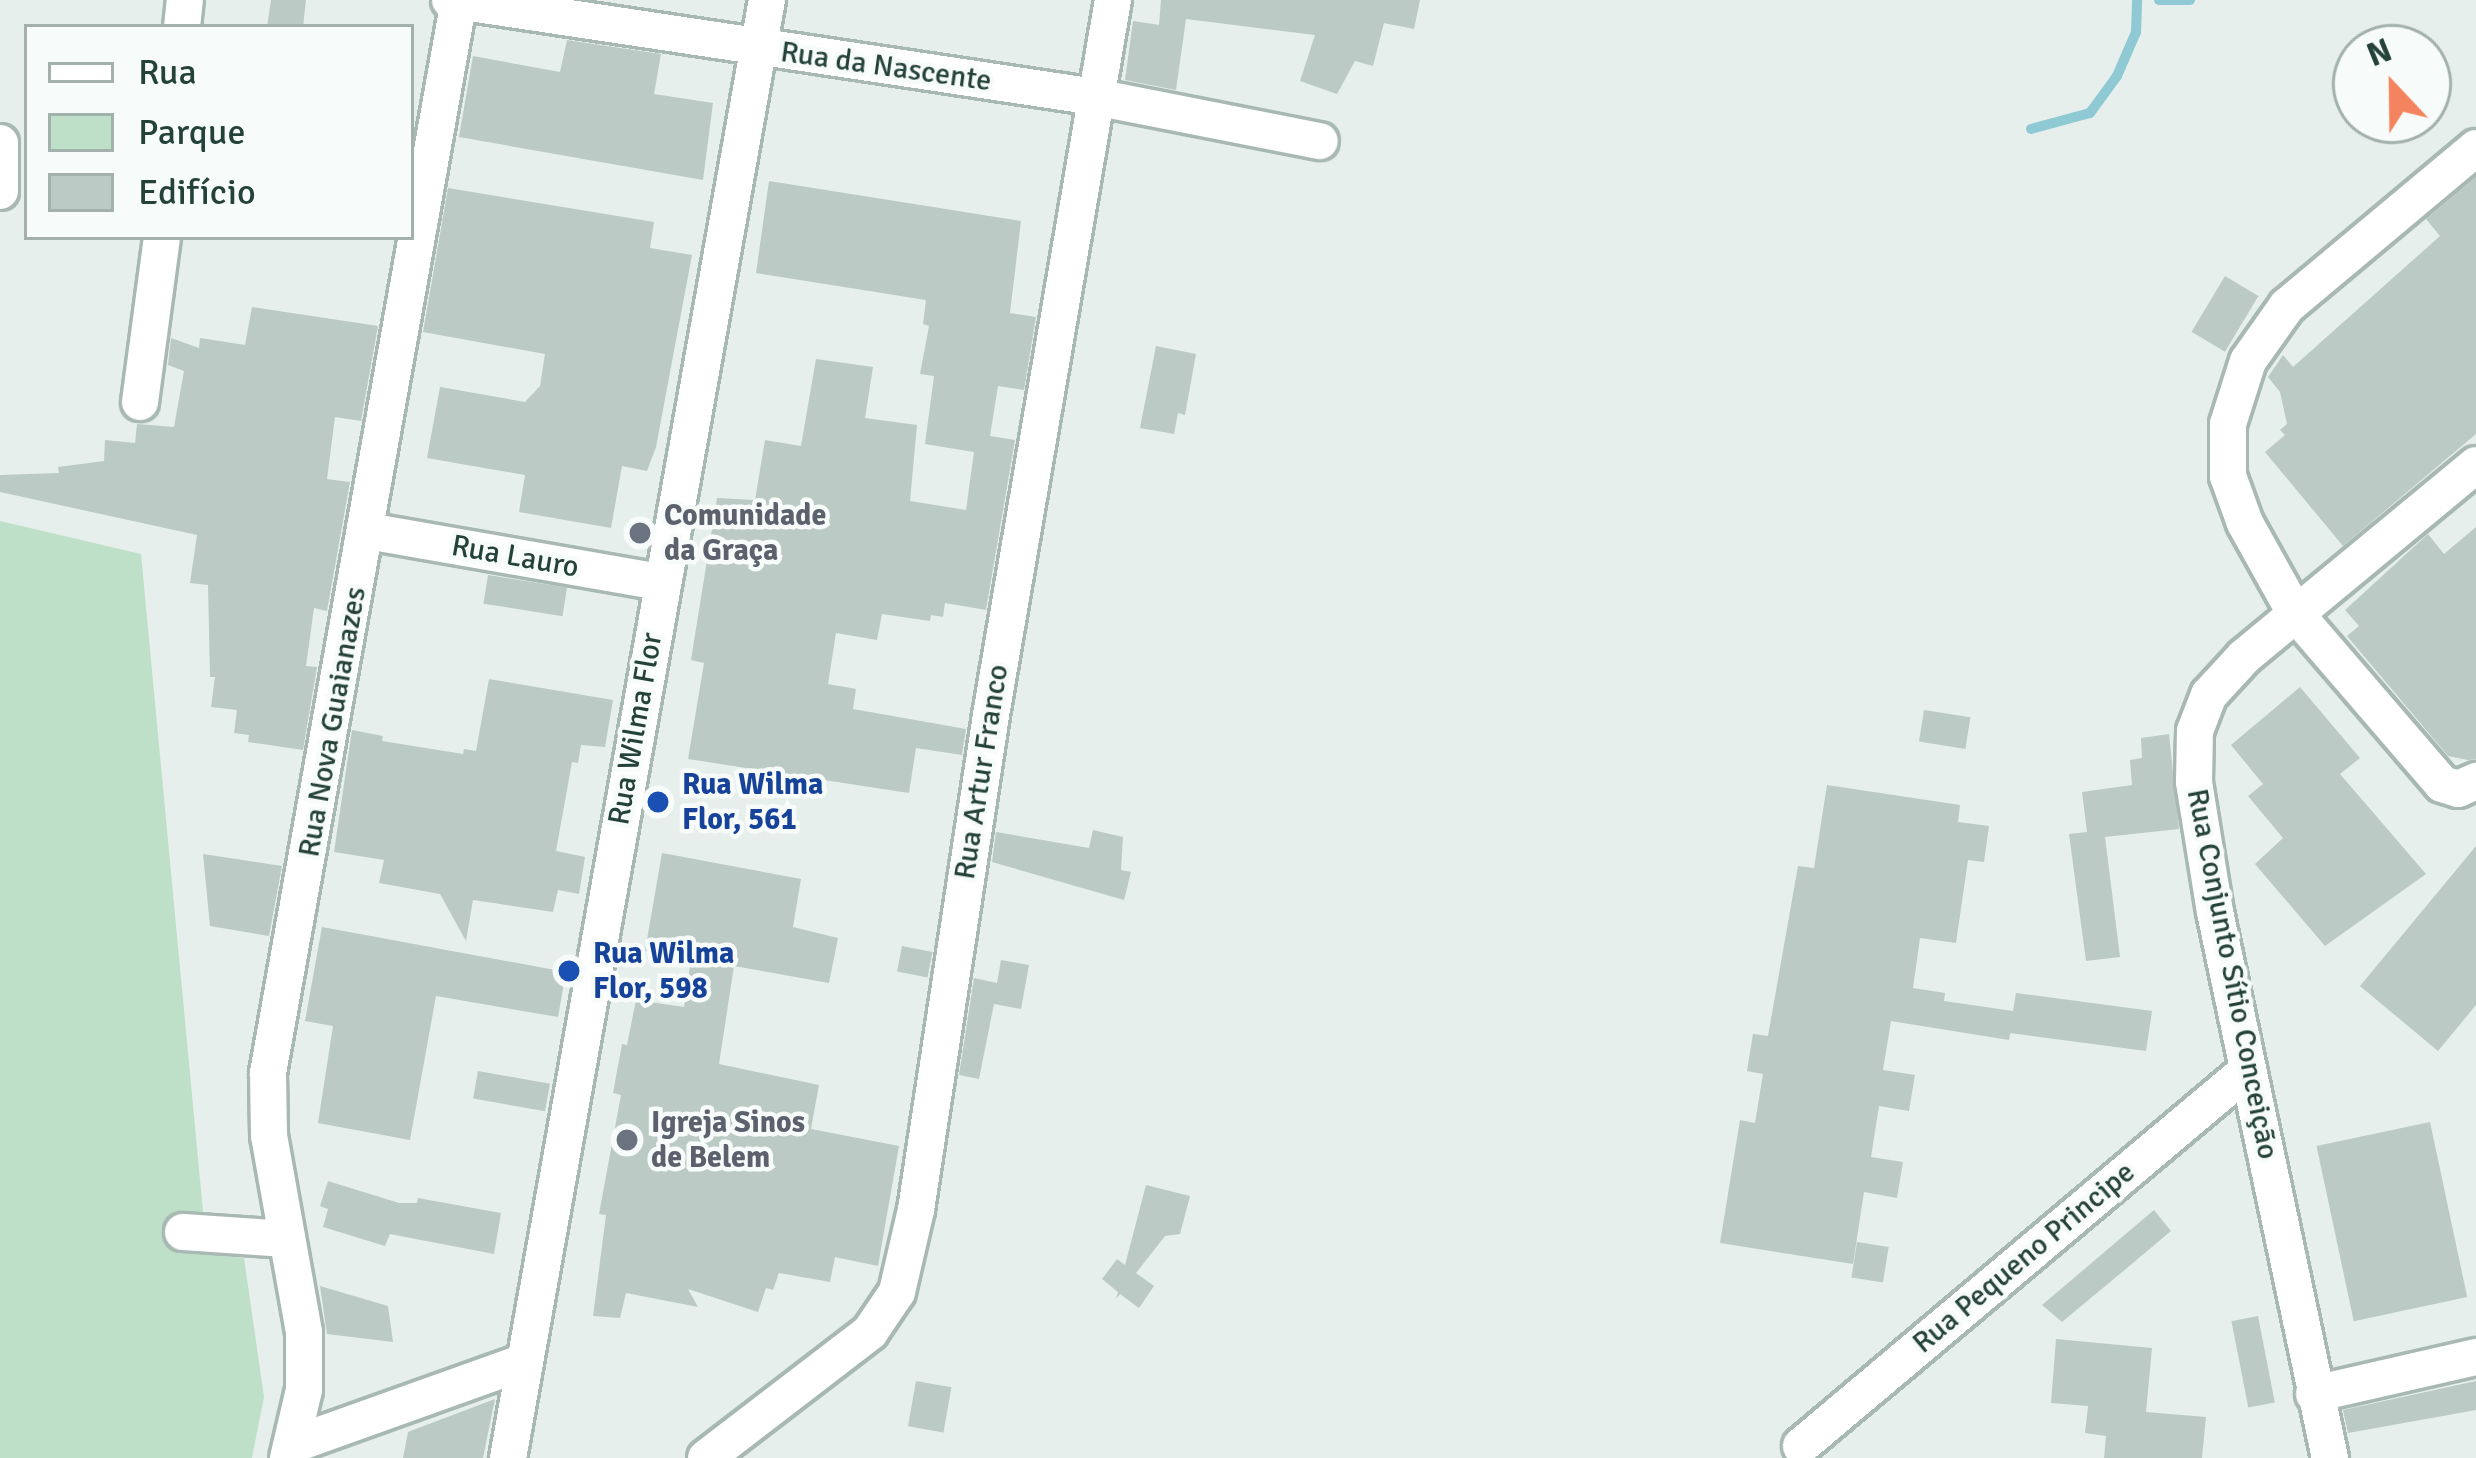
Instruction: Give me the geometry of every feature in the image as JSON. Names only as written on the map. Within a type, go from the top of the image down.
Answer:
[{"type":"street","name":"Rua da Nascente","points":[[456,0],[1095,97],[1320,141]]},
{"type":"street","name":"Rua Nova Guaianazes","points":[[456,0],[368,531],[268,1073],[268,1136],[305,1358],[290,1451],[524,1362]]},
{"type":"street","name":"Rua Wilma Flor","points":[[508,1458],[767,0]]},
{"type":"street","name":"Rua Artur Franco","points":[[706,1458],[870,1332],[896,1292],[916,1210],[991,715],[1113,0]]},
{"type":"street","points":[[0,143],[0,191]]},
{"type":"street","points":[[2459,783],[2295,613],[2245,523],[2228,476],[2228,424],[2248,361],[2287,306],[2476,148]]},
{"type":"street","points":[[140,402],[162,240]]},
{"type":"street","name":"Rua Conjunto Sítio Conceição","points":[[2330,1458],[2248,1070],[2194,782],[2195,731],[2209,695],[2295,613],[2476,465]]},
{"type":"street","name":"Rua Lauro","points":[[368,531],[661,582]]},
{"type":"street","name":"Rua Pequeno Principe","points":[[1801,1446],[2248,1070]]},
{"type":"street","points":[[183,1232],[287,1239]]},
{"type":"street","points":[[2314,1394],[2476,1357]]},
{"type":"green space","points":[[0,521],[141,554],[207,1254],[244,1258],[264,1397],[252,1458],[0,1458]]},
{"type":"building","points":[[271,0],[306,0],[303,24],[267,24]]},
{"type":"building","points":[[1161,0],[1420,0],[1414,29],[1384,23],[1373,66],[1355,61],[1337,94],[1300,81],[1315,35],[1186,19],[1176,90],[1125,80],[1133,21],[1159,25]]},
{"type":"building","points":[[567,40],[661,54],[654,94],[713,103],[703,180],[459,137],[473,56],[560,72]]},
{"type":"building","points":[[2476,177],[2476,434],[2343,546],[2265,452],[2285,435],[2280,430],[2287,424],[2280,392],[2268,377],[2283,355],[2293,367],[2440,236],[2426,219]]},
{"type":"building","points":[[769,181],[1021,221],[1010,313],[1036,317],[1024,390],[998,386],[990,436],[1015,440],[986,610],[945,603],[943,617],[931,615],[930,621],[882,614],[877,640],[836,633],[828,684],[856,689],[853,709],[966,729],[962,755],[916,748],[909,793],[688,759],[704,663],[691,660],[717,498],[755,500],[765,440],[801,446],[816,359],[873,367],[865,418],[917,425],[910,501],[966,510],[974,452],[925,444],[934,376],[920,374],[929,326],[923,324],[926,300],[756,273]]},
{"type":"building","points":[[448,188],[654,222],[650,248],[692,255],[656,447],[647,471],[622,466],[611,528],[519,512],[525,475],[427,458],[440,387],[525,402],[540,386],[545,354],[423,332]]},
{"type":"building","points":[[2225,276],[2258,296],[2225,352],[2192,332]]},
{"type":"building","points":[[252,307],[378,326],[361,421],[335,417],[327,479],[350,482],[327,611],[314,608],[306,666],[317,667],[303,750],[248,742],[249,735],[234,733],[237,710],[211,707],[215,677],[210,677],[208,585],[190,583],[197,535],[0,492],[0,475],[59,473],[58,467],[104,461],[105,440],[135,443],[137,424],[174,427],[184,371],[168,365],[171,338],[199,348],[200,338],[245,345]]},
{"type":"building","points":[[1156,346],[1196,354],[1185,415],[1178,413],[1174,434],[1140,428]]},
{"type":"building","points":[[2476,527],[2476,759],[2468,760],[2448,756],[2347,636],[2359,626],[2345,610],[2428,534],[2444,554]]},
{"type":"building","points":[[488,575],[567,588],[562,616],[483,604]]},
{"type":"building","points":[[489,679],[613,700],[605,747],[581,745],[578,763],[572,762],[556,851],[585,857],[579,894],[558,890],[553,912],[473,900],[466,941],[440,894],[379,883],[384,860],[334,852],[352,730],[383,736],[382,741],[463,754],[464,749],[476,751]]},
{"type":"building","points":[[2300,687],[2360,758],[2340,774],[2426,874],[2325,946],[2255,864],[2283,838],[2248,796],[2263,784],[2231,745]]},
{"type":"building","points":[[1924,710],[1970,717],[1965,749],[1919,742]]},
{"type":"building","points":[[2169,734],[2179,829],[2105,837],[2120,957],[2086,961],[2069,834],[2087,832],[2082,792],[2132,785],[2130,760],[2142,758],[2141,738]]},
{"type":"building","points":[[1827,785],[1960,805],[1958,822],[1989,826],[1984,862],[1968,860],[1956,943],[1920,938],[1913,988],[1945,993],[1944,1001],[2013,1011],[2016,993],[2152,1011],[2146,1051],[2010,1033],[2009,1040],[1891,1021],[1883,1070],[1915,1075],[1909,1111],[1879,1106],[1871,1157],[1903,1162],[1897,1198],[1864,1192],[1853,1264],[1720,1243],[1740,1120],[1755,1123],[1763,1074],[1747,1071],[1753,1034],[1768,1036],[1798,866],[1814,868]]},
{"type":"building","points":[[1093,830],[1123,837],[1121,870],[1131,872],[1124,900],[992,862],[996,832],[1089,848]]},
{"type":"building","points":[[2476,846],[2476,1005],[2438,1051],[2360,986]]},
{"type":"building","points":[[662,853],[801,879],[793,927],[838,938],[829,983],[734,966],[719,1064],[819,1085],[811,1129],[899,1146],[878,1266],[835,1257],[830,1282],[779,1273],[773,1290],[766,1288],[758,1312],[688,1289],[698,1307],[626,1293],[620,1318],[593,1316],[606,1215],[599,1214],[621,1095],[613,1093],[622,1044],[627,1045],[636,1000],[684,1007],[691,959],[645,951]]},
{"type":"building","points":[[203,854],[282,866],[269,936],[210,926]]},
{"type":"building","points":[[322,927],[566,972],[558,1017],[436,996],[410,1140],[318,1123],[333,1026],[305,1021]]},
{"type":"building","points":[[902,946],[932,952],[927,977],[897,972]]},
{"type":"building","points":[[1001,960],[1029,965],[1021,1009],[994,1004],[979,1079],[959,1075],[974,978],[997,983]]},
{"type":"building","points":[[478,1071],[550,1084],[545,1111],[473,1099]]},
{"type":"building","points":[[2430,1122],[2467,1297],[2354,1321],[2317,1146]]},
{"type":"building","points":[[328,1181],[399,1203],[417,1203],[418,1198],[501,1213],[494,1254],[390,1234],[385,1246],[323,1227],[328,1209],[320,1206]]},
{"type":"building","points":[[1146,1185],[1190,1196],[1180,1234],[1165,1236],[1136,1273],[1154,1286],[1139,1308],[1120,1294],[1116,1299],[1118,1292],[1102,1279],[1117,1259],[1125,1265]]},
{"type":"building","points":[[2154,1210],[2171,1231],[2062,1322],[2042,1305]]},
{"type":"building","points":[[1857,1242],[1889,1247],[1883,1283],[1851,1278]]},
{"type":"building","points":[[320,1286],[388,1306],[393,1342],[327,1334]]},
{"type":"building","points":[[2258,1316],[2275,1402],[2248,1408],[2231,1321]]},
{"type":"building","points":[[2056,1339],[2152,1348],[2146,1412],[2206,1417],[2202,1458],[2104,1458],[2106,1436],[2085,1433],[2088,1406],[2051,1403]]},
{"type":"building","points":[[916,1381],[951,1387],[943,1433],[908,1426]]},
{"type":"building","points":[[2476,1381],[2476,1410],[2348,1433],[2343,1410]]},
{"type":"building","points":[[495,1399],[483,1458],[403,1458],[408,1432]]},
{"type":"waterway","points":[[2031,129],[2090,113],[2117,76],[2136,32],[2137,0]]},
{"type":"waterway","points":[[2159,0],[2190,0]]},
{"type":"place","name":"Comunidade da Graça","points":[[640,533]]},
{"type":"place","name":"Rua Wilma Flor, 561","points":[[658,802]]},
{"type":"place","name":"Rua Wilma Flor, 598","points":[[569,971]]},
{"type":"place","name":"Igreja Sinos de Belem","points":[[627,1140]]}]
